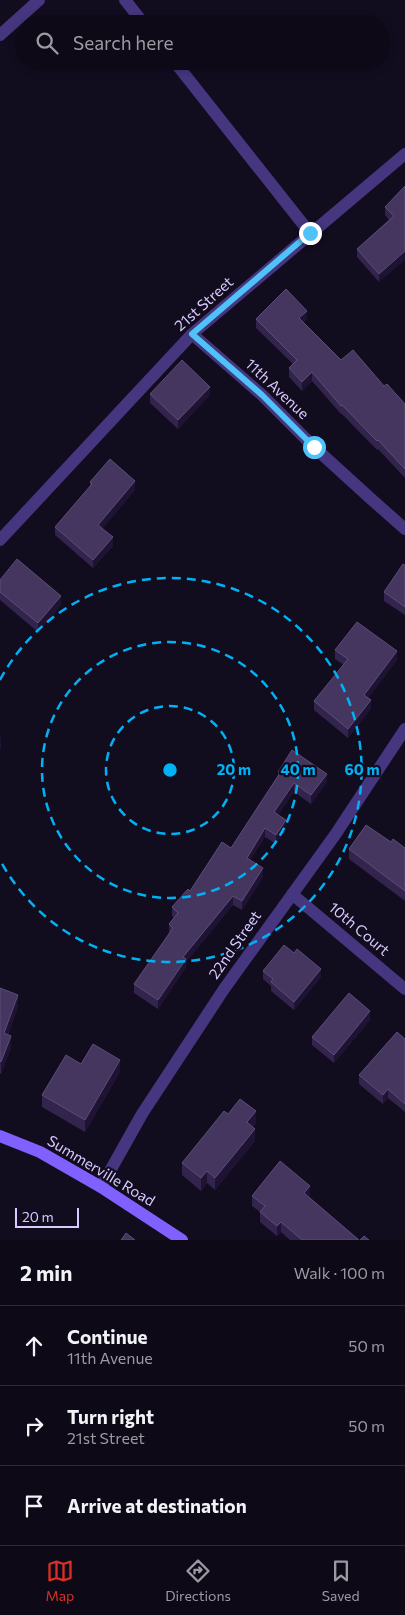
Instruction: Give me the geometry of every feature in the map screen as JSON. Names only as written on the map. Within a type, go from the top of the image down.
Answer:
[{"type":"main road","name":"Summerville Road","points":[[0,1136],[40,1152],[101,1187],[182,1240]]},
{"type":"street","points":[[22,15],[39,0]]},
{"type":"street","points":[[125,0],[137,15]]},
{"type":"street","points":[[0,35],[15,22]]},
{"type":"street","points":[[181,70],[310,233]]},
{"type":"street","name":"21st Street","points":[[0,540],[192,334],[405,154]]},
{"type":"street","name":"11th Avenue","points":[[192,334],[262,395],[314,447],[405,529]]},
{"type":"street","name":"22nd Street","points":[[101,1187],[142,1114],[224,989],[335,835],[405,729]]},
{"type":"street","name":"10th Court","points":[[292,894],[405,989]]},
{"type":"building","points":[[405,186],[405,251],[379,274],[357,249],[394,216],[385,207]]},
{"type":"building","points":[[286,289],[307,311],[299,318],[341,360],[353,350],[384,386],[387,384],[405,404],[405,469],[378,440],[341,406],[312,372],[302,382],[289,368],[297,360],[256,319]]},
{"type":"building","points":[[182,360],[210,387],[178,420],[150,394]]},
{"type":"building","points":[[110,459],[135,481],[98,525],[113,537],[93,560],[55,527],[92,484],[90,482]]},
{"type":"building","points":[[17,559],[61,596],[38,623],[0,592],[0,580]]},
{"type":"building","points":[[403,564],[405,565],[405,607],[384,592]]},
{"type":"building","points":[[357,622],[397,651],[364,695],[371,700],[348,729],[314,701],[348,659],[335,650]]},
{"type":"building","points":[[292,750],[327,774],[311,795],[294,783],[274,812],[286,820],[276,835],[265,828],[247,858],[263,868],[242,901],[233,896],[183,957],[186,959],[158,1000],[134,984],[173,928],[169,924],[178,913],[172,907],[188,889],[190,891],[222,842],[231,848],[280,773],[278,772]]},
{"type":"building","points":[[366,825],[391,842],[393,839],[405,848],[405,891],[349,849]]},
{"type":"building","points":[[284,945],[294,953],[297,949],[321,969],[294,1002],[271,982],[273,979],[263,971]]},
{"type":"building","points":[[0,988],[18,995],[4,1033],[11,1036],[1,1062],[0,1061]]},
{"type":"building","points":[[349,993],[370,1011],[334,1055],[312,1037]]},
{"type":"building","points":[[397,1032],[405,1039],[405,1104],[388,1089],[383,1095],[359,1075]]},
{"type":"building","points":[[93,1044],[120,1060],[85,1120],[42,1095],[66,1055],[81,1064]]},
{"type":"building","points":[[240,1099],[256,1111],[247,1122],[255,1129],[215,1178],[207,1171],[201,1178],[182,1163],[224,1111],[228,1114]]},
{"type":"building","points":[[280,1161],[310,1186],[304,1193],[359,1240],[302,1240],[281,1222],[277,1226],[260,1212],[265,1206],[252,1196]]},
{"type":"building","points":[[126,1233],[135,1240],[121,1240]]},
{"type":"building","points":[[364,1236],[369,1240],[360,1240]]},
{"type":"route","points":[[310,233],[192,334],[262,395],[314,447]]}]
